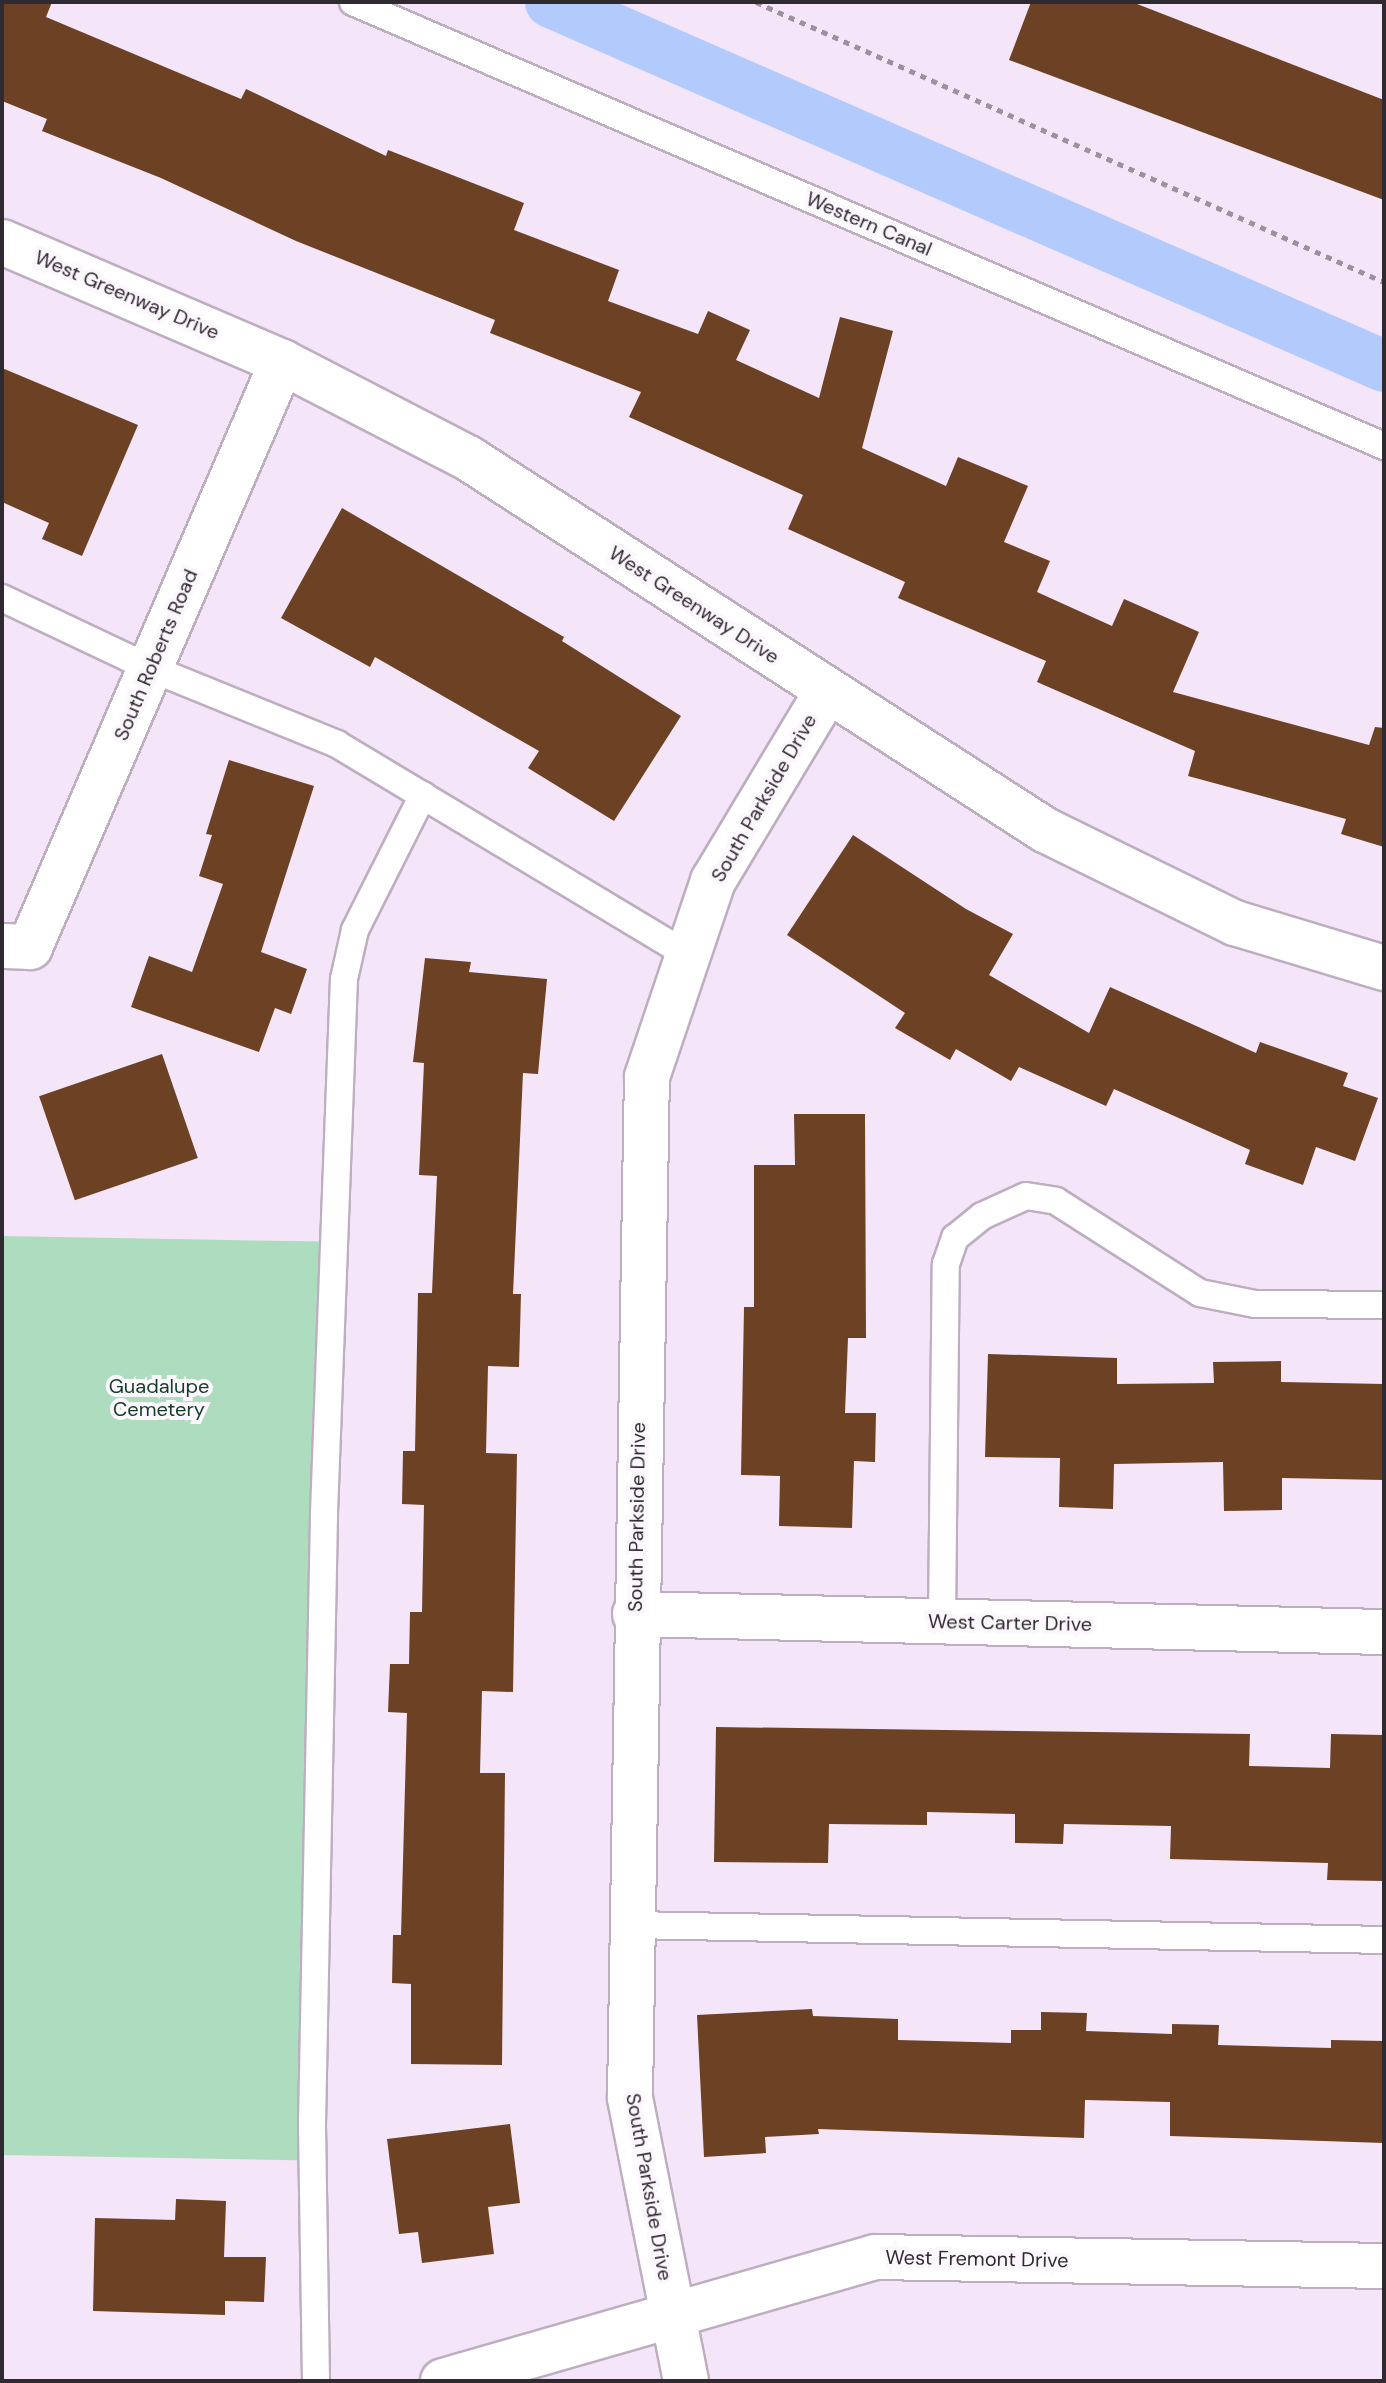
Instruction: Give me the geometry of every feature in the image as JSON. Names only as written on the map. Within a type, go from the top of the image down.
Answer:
[{"type":"street","name":"West Greenway Drive","points":[[2,242],[282,362],[468,458],[1045,830],[1235,923],[1384,968]]},
{"type":"street","name":"South Roberts Road","points":[[16,946],[150,668],[282,362]]},
{"type":"street","name":"South Parkside Drive","points":[[686,2381],[630,2097],[635,1614],[647,1077],[685,953],[713,881],[827,691]]},
{"type":"street","name":"West Carter Drive","points":[[635,1614],[1384,1632]]},
{"type":"street","name":"West Fremont Drive","points":[[443,2381],[672,2311],[875,2257],[1384,2266]]},
{"type":"lane","name":"Western Canal","points":[[353,2],[1384,446]]},
{"type":"lane","points":[[2,598],[150,668],[337,744],[685,953]]},
{"type":"lane","points":[[316,2381],[312,2124],[324,1513],[344,979],[355,930],[423,795]]},
{"type":"lane","points":[[942,1621],[946,1264],[955,1238],[982,1216],[1026,1196],[1056,1201],[1200,1293],[1255,1304],[1384,1305]]},
{"type":"lane","points":[[632,1925],[1384,1940]]},
{"type":"path","points":[[756,2],[1384,282]]},
{"type":"green space","name":"Guadalupe Cemetery","points":[[2,1236],[324,1242],[308,2160],[2,2155]]},
{"type":"building","points":[[2,2],[52,2],[46,17],[241,99],[246,89],[386,156],[388,150],[524,203],[514,230],[619,270],[608,301],[698,334],[708,311],[750,330],[736,360],[819,398],[840,317],[893,331],[862,448],[946,486],[958,457],[1028,486],[1004,542],[1050,561],[1037,592],[1112,626],[1124,599],[1199,632],[1173,692],[1369,745],[1375,727],[1384,728],[1384,847],[1341,834],[1346,819],[1188,776],[1195,751],[1037,682],[1046,661],[898,598],[905,582],[788,529],[803,495],[629,417],[641,392],[490,333],[495,320],[296,241],[161,178],[42,131],[47,119],[2,101]]},
{"type":"building","points":[[1031,2],[1132,2],[1384,100],[1384,200],[1009,60]]},
{"type":"building","points":[[2,368],[138,425],[82,556],[42,539],[49,523],[2,502]]},
{"type":"building","points":[[342,508],[564,637],[562,641],[681,716],[614,821],[528,768],[539,751],[375,657],[370,667],[281,618]]},
{"type":"building","points":[[229,760],[314,786],[261,952],[307,969],[291,1014],[275,1008],[259,1052],[131,1007],[149,956],[192,972],[223,884],[199,876],[212,835],[206,834]]},
{"type":"building","points":[[853,835],[966,909],[1013,934],[989,975],[1089,1033],[1110,987],[1256,1053],[1260,1042],[1348,1073],[1343,1086],[1378,1098],[1355,1161],[1316,1147],[1303,1185],[1245,1164],[1250,1150],[1114,1089],[1106,1106],[1019,1067],[1011,1081],[956,1049],[950,1060],[895,1028],[905,1013],[787,935]]},
{"type":"building","points":[[425,958],[471,962],[469,972],[547,979],[538,1074],[523,1073],[513,1294],[521,1294],[519,1367],[488,1366],[486,1453],[517,1454],[513,1692],[482,1691],[480,1773],[505,1773],[502,2065],[411,2064],[411,1984],[392,1983],[393,1935],[401,1935],[407,1713],[388,1712],[390,1664],[409,1664],[410,1612],[422,1612],[424,1505],[402,1504],[403,1451],[415,1451],[418,1293],[432,1293],[437,1176],[419,1175],[424,1063],[413,1062]]},
{"type":"building","points":[[162,1054],[198,1158],[75,1200],[39,1096]]},
{"type":"building","points":[[794,1114],[865,1114],[866,1338],[848,1338],[845,1413],[876,1413],[875,1462],[854,1461],[852,1528],[779,1526],[780,1476],[741,1475],[744,1307],[754,1307],[754,1165],[795,1165]]},
{"type":"building","points":[[988,1354],[1117,1358],[1117,1384],[1214,1383],[1213,1362],[1281,1361],[1281,1382],[1384,1384],[1384,1480],[1282,1478],[1282,1510],[1224,1511],[1223,1462],[1114,1464],[1113,1509],[1059,1507],[1060,1458],[985,1457]]},
{"type":"building","points":[[716,1727],[1250,1734],[1249,1766],[1330,1768],[1331,1734],[1384,1735],[1384,1881],[1327,1880],[1328,1863],[1170,1859],[1171,1826],[1064,1824],[1063,1844],[1015,1843],[1015,1814],[927,1812],[927,1825],[829,1824],[828,1863],[714,1862]]},
{"type":"building","points":[[812,2009],[813,2016],[898,2019],[898,2040],[1011,2043],[1011,2030],[1041,2030],[1041,2012],[1087,2013],[1086,2031],[1172,2034],[1172,2024],[1219,2025],[1218,2045],[1331,2048],[1331,2040],[1384,2041],[1384,2143],[1170,2136],[1170,2102],[1085,2100],[1084,2138],[818,2129],[819,2134],[765,2137],[766,2153],[704,2157],[697,2015]]},
{"type":"building","points":[[510,2124],[520,2203],[488,2207],[494,2254],[422,2263],[418,2232],[399,2234],[387,2139]]},
{"type":"building","points":[[176,2199],[226,2201],[224,2257],[266,2257],[264,2302],[225,2301],[225,2315],[93,2311],[95,2218],[175,2220]]},
{"type":"waterway","points":[[551,2],[1384,366]]}]
